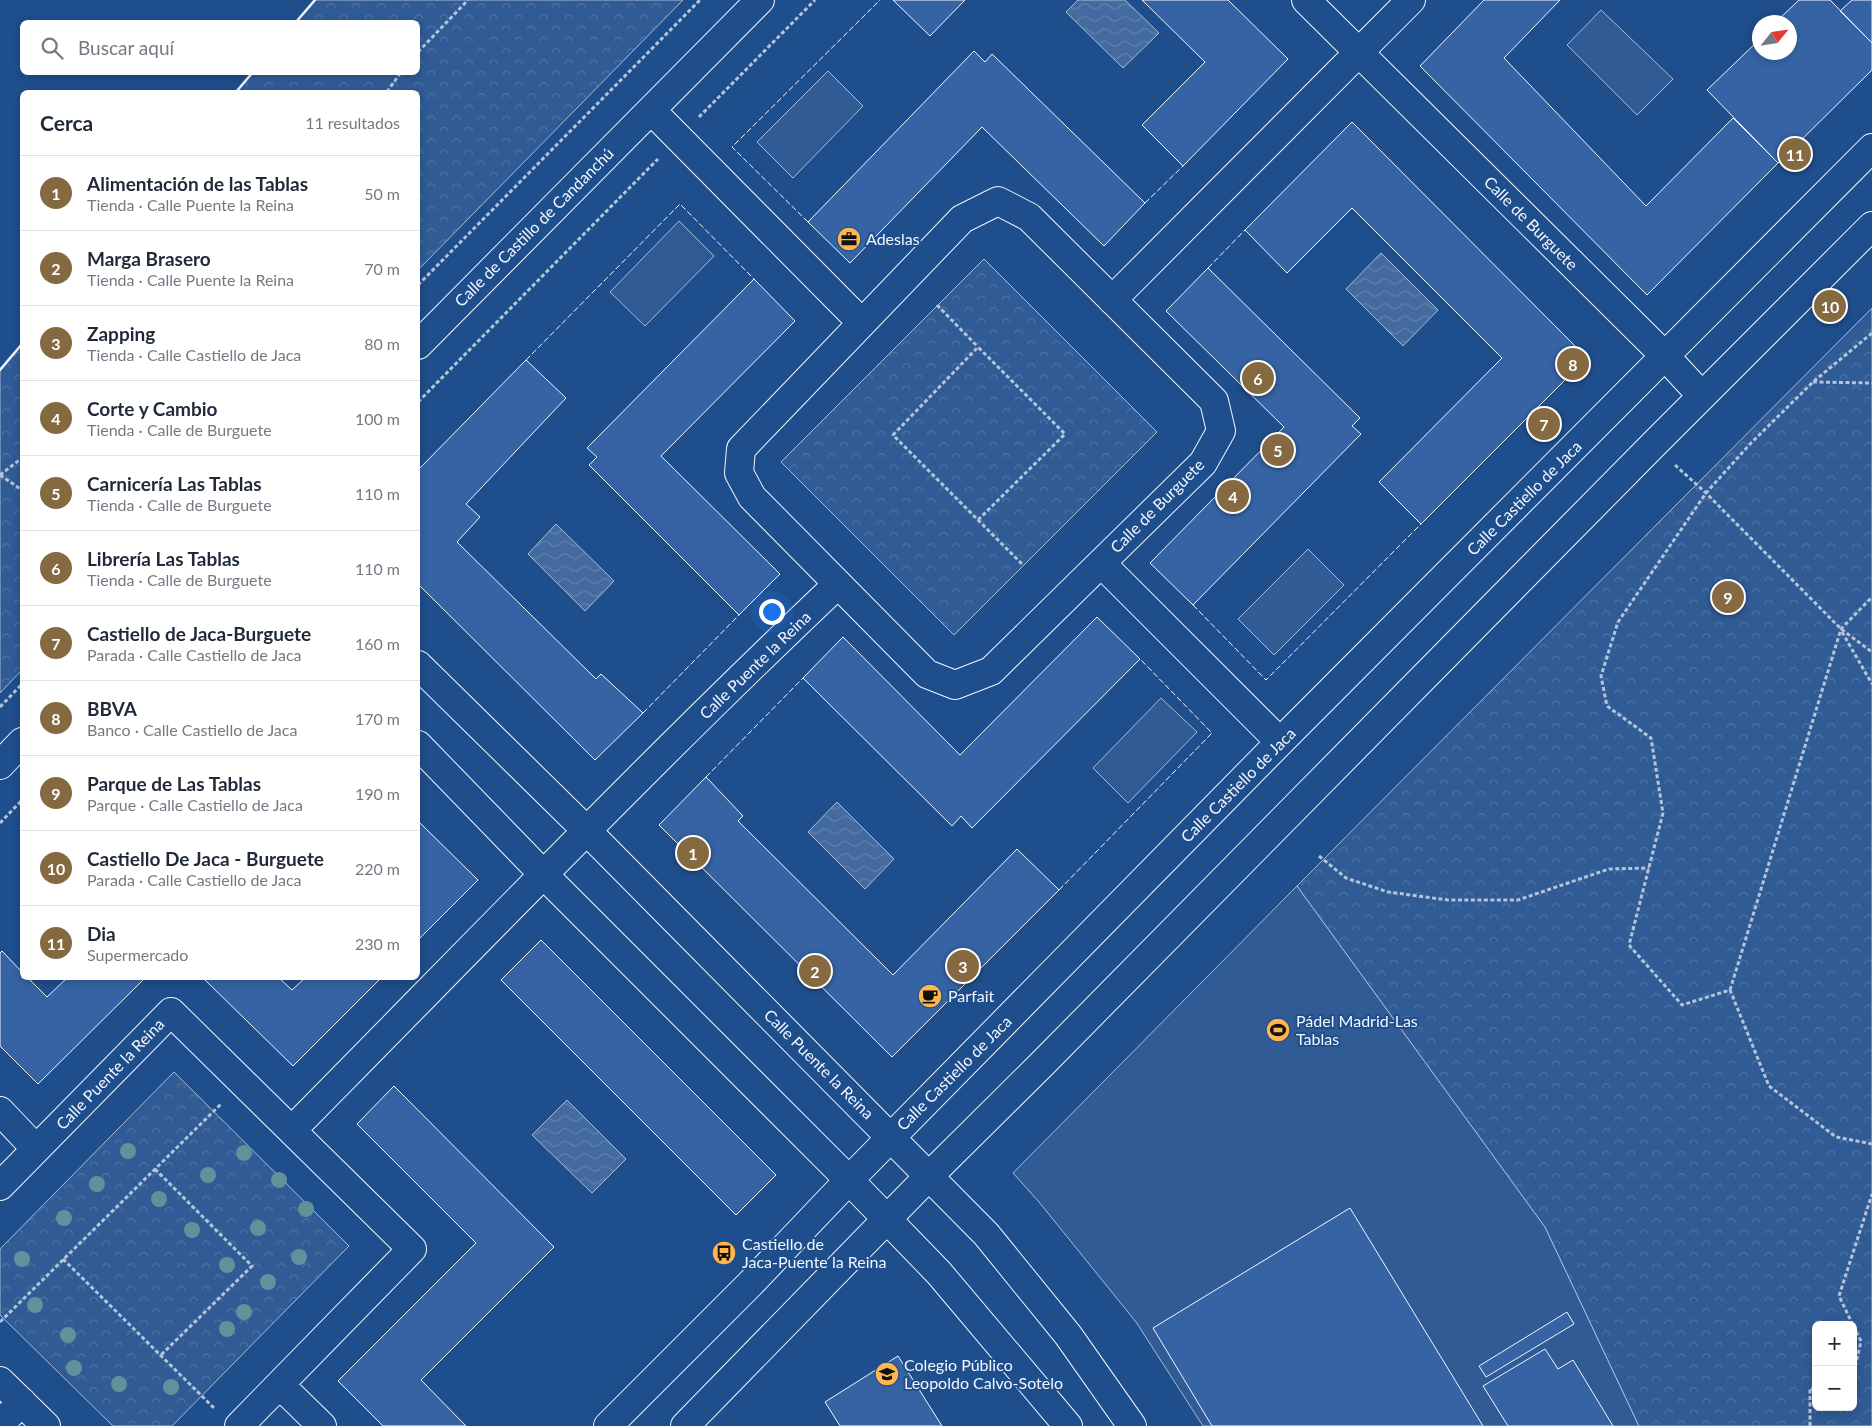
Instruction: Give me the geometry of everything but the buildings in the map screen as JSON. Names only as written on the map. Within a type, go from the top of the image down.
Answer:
[{"type":"street","name":"Calle de Castillo de Candanchú","points":[[420,343],[760,0]]},
{"type":"street","name":"Calle de Burguete","points":[[1306,0],[1665,356],[1702,396]]},
{"type":"street","points":[[1112,300],[1411,0]]},
{"type":"street","points":[[651,110],[862,323],[741,449],[739,474],[752,497],[927,674],[955,685],[991,671],[1101,563]]},
{"type":"street","name":"Calle Castiello de Jaca","points":[[608,1426],[750,1284],[891,1137],[1280,742],[1872,148]]},
{"type":"street","name":"Calle de Burguete","points":[[862,323],[962,219],[998,201],[1029,216],[1214,401],[1221,431],[1203,463],[1101,563],[1280,742]]},
{"type":"street","points":[[685,1426],[929,1176],[1044,1063],[1653,445],[1872,226]]},
{"type":"street","name":"Calle Puente la Reina","points":[[292,1130],[586,830],[838,584]]},
{"type":"street","name":"Calle Puente la Reina","points":[[420,667],[586,830],[986,1234],[1068,1335],[1132,1426]]},
{"type":"street","points":[[0,765],[20,744]]},
{"type":"street","points":[[420,747],[544,875],[849,1180],[939,1274],[1068,1426]]},
{"type":"street","name":"Calle Puente la Reina","points":[[36,1149],[171,1012],[412,1249],[280,1384]]},
{"type":"street","points":[[0,1112],[36,1149],[0,1186]]},
{"type":"street","points":[[0,1381],[46,1426]]},
{"type":"street","points":[[229,1420],[280,1384],[322,1426]]},
{"type":"street","points":[[0,1424],[22,1402]]},
{"type":"path","points":[[420,50],[468,0]]},
{"type":"path","points":[[420,284],[700,0]]},
{"type":"path","points":[[695,121],[815,0]]},
{"type":"path","points":[[389,90],[399,75]]},
{"type":"path","points":[[420,400],[656,161]]},
{"type":"path","points":[[937,305],[1065,434],[978,520]]},
{"type":"path","points":[[1730,990],[1682,1005],[1629,945],[1664,813],[1651,738],[1607,706],[1601,676],[1618,622],[1706,492],[1751,443],[1813,382],[1872,333]]},
{"type":"path","points":[[978,347],[893,435],[1023,565]]},
{"type":"path","points":[[1813,382],[1872,383]]},
{"type":"path","points":[[1653,445],[1706,492],[1841,629],[1872,652]]},
{"type":"path","points":[[20,460],[0,475],[20,489]]},
{"type":"path","points":[[1872,598],[1841,629],[1730,990],[1769,1086],[1836,1137],[1872,1144]]},
{"type":"path","points":[[1841,629],[1872,684]]},
{"type":"path","points":[[0,707],[20,686]]},
{"type":"path","points":[[0,823],[20,802]]},
{"type":"path","points":[[1318,856],[1346,878],[1388,892],[1448,900],[1518,900],[1608,869],[1649,868]]},
{"type":"path","points":[[0,1322],[243,1082]]},
{"type":"path","points":[[156,1169],[252,1266],[161,1355]]},
{"type":"path","points":[[1851,1321],[1839,1296],[1872,1194]]},
{"type":"path","points":[[64,1259],[229,1420]]},
{"type":"path","points":[[1857,1333],[1861,1341],[1857,1359]]},
{"type":"path","points":[[1810,1426],[1810,1388],[1812,1389]]},
{"type":"shaded area","points":[[1601,10],[1673,79],[1637,115],[1567,45]]},
{"type":"shaded area","points":[[828,71],[863,106],[793,178],[757,142]]},
{"type":"shaded area","points":[[679,221],[714,256],[645,326],[610,292]]},
{"type":"shaded area","points":[[1308,549],[1344,585],[1274,655],[1238,619]]},
{"type":"shaded area","points":[[1161,698],[1197,732],[1128,803],[1093,768]]},
{"type":"shaded area","name":"Pádel Madrid-Las Tablas","points":[[1297,886],[1545,1227],[1639,1426],[1203,1426],[1136,1322],[1039,1202],[1013,1173]]},
{"type":"green space","points":[[315,0],[683,0],[420,268],[420,90],[238,90],[251,75],[420,75],[420,20],[298,20]]},
{"type":"green space","points":[[984,259],[1157,432],[954,635],[781,462]]},
{"type":"green space","points":[[1872,308],[1872,1426],[1639,1426],[1545,1227],[1297,886]]},
{"type":"green space","points":[[20,346],[20,672],[0,693],[0,370]]},
{"type":"green space","points":[[174,1072],[349,1246],[172,1426],[113,1426],[0,1315],[0,1249]]},
{"type":"water","points":[[1078,0],[1125,0],[1159,33],[1123,68],[1066,12]]},
{"type":"water","points":[[1381,253],[1438,310],[1403,346],[1346,289]]},
{"type":"water","points":[[556,524],[614,581],[585,611],[528,554]]},
{"type":"water","points":[[837,802],[894,859],[865,889],[808,832]]},
{"type":"water","points":[[567,1100],[626,1159],[592,1193],[532,1135]]},
{"type":"fence","points":[[808,222],[732,147],[880,0]]},
{"type":"fence","points":[[1145,203],[1183,166]]},
{"type":"fence","points":[[526,360],[680,204],[754,279]]},
{"type":"fence","points":[[1208,268],[1245,230]]},
{"type":"fence","points":[[1193,605],[1266,680],[1421,524]]},
{"type":"fence","points":[[643,713],[739,615]]},
{"type":"fence","points":[[1059,890],[1212,733],[1140,659]]},
{"type":"fence","points":[[706,777],[803,678]]},
{"type":"wall","points":[[298,20],[315,0]]},
{"type":"wall","points":[[238,90],[250,75]]},
{"type":"wall","points":[[0,370],[20,346]]},
{"type":"place","name":"Dia","points":[[1795,154]]},
{"type":"place","name":"Adeslas","points":[[849,239]]},
{"type":"place","name":"Castiello De Jaca - Burguete","points":[[1830,306]]},
{"type":"place","name":"BBVA","points":[[1573,364]]},
{"type":"place","name":"Librería Las Tablas","points":[[1258,378]]},
{"type":"place","name":"Castiello de Jaca-Burguete","points":[[1544,424]]},
{"type":"place","name":"Carnicería Las Tablas","points":[[1278,450]]},
{"type":"place","name":"Corte y Cambio","points":[[1233,496]]},
{"type":"place","name":"Parque de Las Tablas","points":[[1728,597]]},
{"type":"place","name":"Alimentación de las Tablas","points":[[693,853]]},
{"type":"place","name":"Zapping","points":[[963,966]]},
{"type":"place","name":"Marga Brasero","points":[[815,971]]},
{"type":"place","name":"Parfait","points":[[930,996]]},
{"type":"place","name":"Pádel Madrid-Las Tablas","points":[[1278,1030]]},
{"type":"place","name":"Castiello de Jaca-Puente la Reina","points":[[724,1253]]},
{"type":"place","name":"Colegio Público Leopoldo Calvo-Sotelo","points":[[887,1374]]}]
